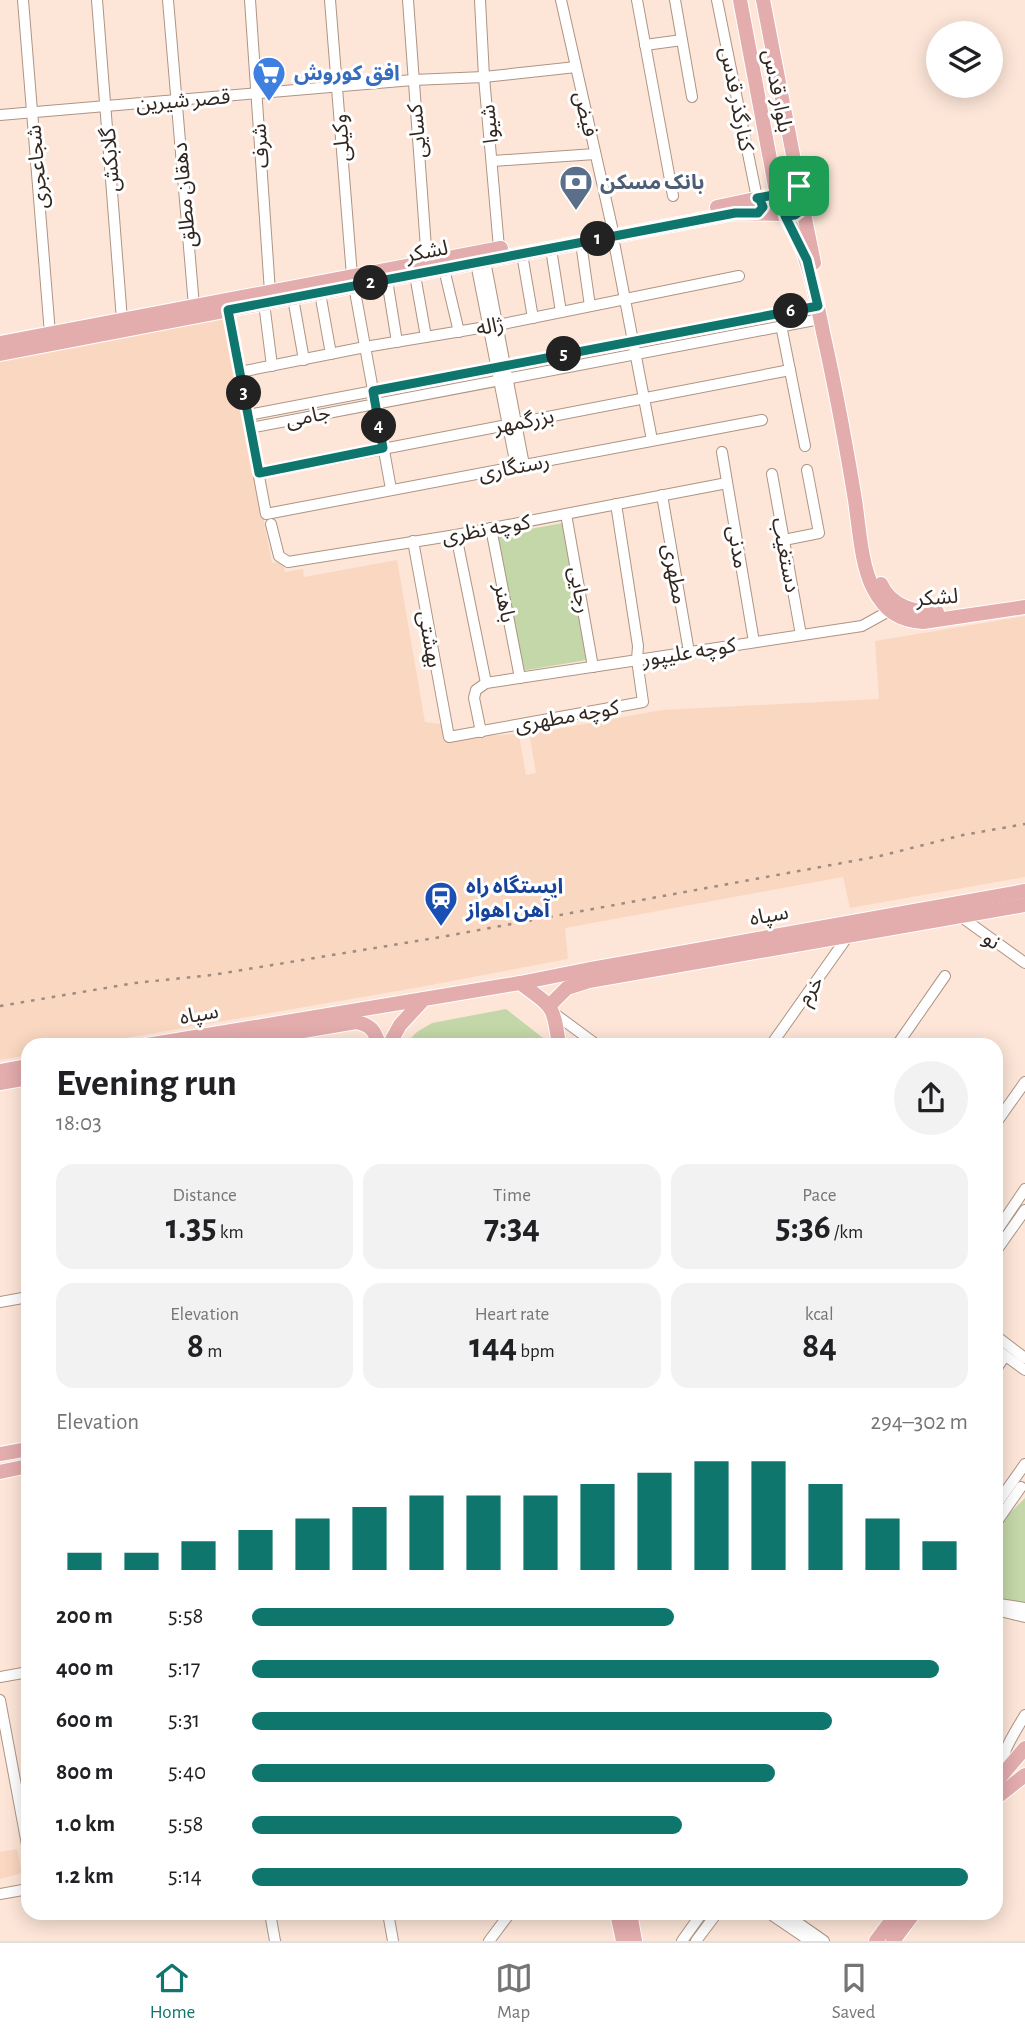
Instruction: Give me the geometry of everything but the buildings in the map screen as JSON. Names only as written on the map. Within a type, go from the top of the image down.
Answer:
[{"type":"main road","name":"بلوار قدس","points":[[740,0],[775,193]]},
{"type":"main road","name":"بلوار قدس","points":[[764,0],[799,186]]},
{"type":"main road","points":[[789,183],[799,186],[806,199],[803,209],[795,215],[783,215],[774,206],[775,193],[789,183]]},
{"type":"main road","name":"لشکر","points":[[0,343],[194,306],[267,298],[499,248],[735,213],[757,206],[775,193]]},
{"type":"main road","name":"لشکر","points":[[757,206],[783,215],[807,260],[869,580],[889,611],[906,620],[923,622],[1025,607]]},
{"type":"main road","name":"لشکر","points":[[803,209],[874,565],[884,591],[899,605],[924,613],[954,611],[1025,598]]},
{"type":"main road","name":"لشکر","points":[[0,354],[228,310],[267,298],[293,298],[320,293],[353,281],[387,280],[581,243],[612,232]]},
{"type":"main road","name":"سپاه","points":[[243,1038],[424,999],[1025,891]]},
{"type":"main road","name":"سپاه","points":[[552,1009],[567,988],[576,984],[1025,905]]},
{"type":"main road","points":[[520,983],[552,1009],[558,1038]]},
{"type":"main road","points":[[393,1038],[400,1025],[424,999]]},
{"type":"main road","name":"سپاه","points":[[249,1038],[356,1022],[368,1025],[377,1038]]},
{"type":"main road","points":[[0,1071],[21,1067]]},
{"type":"main road","points":[[0,1083],[21,1079]]},
{"type":"main road","points":[[0,1448],[21,1447]]},
{"type":"main road","points":[[0,1454],[21,1449]]},
{"type":"main road","points":[[0,1470],[21,1466]]},
{"type":"main road","points":[[1003,1773],[1025,1748]]},
{"type":"main road","points":[[1003,1792],[1025,1775]]},
{"type":"main road","points":[[619,1920],[623,1941]]},
{"type":"main road","points":[[631,1920],[635,1941]]},
{"type":"main road","points":[[876,1941],[892,1920]]},
{"type":"main road","points":[[893,1941],[909,1920]]},
{"type":"street","name":"شجاعجری","points":[[23,0],[50,334]]},
{"type":"street","name":"گلابکش","points":[[97,0],[122,320]]},
{"type":"street","name":"دهقان مطلق","points":[[168,0],[194,306]]},
{"type":"street","name":"شرف","points":[[250,0],[272,366]]},
{"type":"street","name":"وکیلی","points":[[330,0],[353,281],[391,489]]},
{"type":"street","name":"کسایی","points":[[408,0],[428,262]]},
{"type":"street","name":"شیوا","points":[[480,0],[499,248]]},
{"type":"street","name":"فیض","points":[[561,0],[612,232],[652,440]]},
{"type":"street","points":[[637,0],[673,196]]},
{"type":"street","points":[[675,0],[692,97]]},
{"type":"street","name":"کنارگذر قدس","points":[[718,0],[757,206]]},
{"type":"street","points":[[645,45],[682,40]]},
{"type":"street","name":"قصر شیرین","points":[[0,115],[413,80],[484,77],[576,67]]},
{"type":"street","points":[[493,161],[595,154]]},
{"type":"street","points":[[581,243],[590,306]]},
{"type":"street","points":[[551,248],[561,312]]},
{"type":"street","points":[[523,254],[533,317]]},
{"type":"street","points":[[481,262],[520,466]]},
{"type":"street","points":[[444,269],[459,332]]},
{"type":"street","points":[[415,275],[426,337]]},
{"type":"street","name":"ژاله","points":[[240,372],[365,347],[493,326],[739,276]]},
{"type":"street","points":[[387,280],[397,342]]},
{"type":"street","points":[[320,293],[331,354]]},
{"type":"street","points":[[293,298],[304,359]]},
{"type":"street","name":"کوچه نظری","points":[[228,310],[269,519],[279,556],[288,562],[456,535],[727,483]]},
{"type":"street","points":[[248,415],[633,341],[819,312]]},
{"type":"street","name":"جامی","points":[[250,428],[780,325],[819,312]]},
{"type":"street","points":[[780,325],[804,446]]},
{"type":"street","name":"بزرگمهر","points":[[259,473],[790,370]]},
{"type":"street","name":"رستگاری","points":[[269,519],[391,489],[762,420]]},
{"type":"street","name":"مدنی","points":[[722,452],[754,642]]},
{"type":"street","points":[[784,540],[819,533],[807,470]]},
{"type":"street","name":"دستغیب","points":[[772,474],[801,635]]},
{"type":"street","name":"مطهری","points":[[662,495],[689,652]]},
{"type":"street","points":[[616,504],[638,646],[637,660]]},
{"type":"street","name":"رجایی","points":[[566,514],[593,667]]},
{"type":"street","name":"باهنر","points":[[491,528],[520,678]]},
{"type":"street","points":[[456,535],[486,683],[476,690],[474,698],[481,732]]},
{"type":"street","name":"بهشتی","points":[[413,541],[449,737]]},
{"type":"street","name":"کوچه علیپور","points":[[486,683],[862,626],[889,611]]},
{"type":"street","name":"کوچه مطهری","points":[[449,737],[643,702],[637,660]]},
{"type":"street","name":"نو","points":[[960,916],[1025,963]]},
{"type":"street","name":"خرم","points":[[776,1038],[848,936]]},
{"type":"street","points":[[902,1038],[946,976]]},
{"type":"street","points":[[552,1009],[588,1038]]},
{"type":"street","points":[[1003,1113],[1025,1082]]},
{"type":"street","points":[[1003,1222],[1025,1189]]},
{"type":"street","points":[[1003,1241],[1025,1210]]},
{"type":"street","points":[[0,1302],[21,1298]]},
{"type":"street","points":[[1003,1341],[1025,1358]]},
{"type":"street","points":[[1003,1355],[1025,1370]]},
{"type":"street","points":[[1004,1493],[1021,1475],[1025,1464]]},
{"type":"street","points":[[1004,1493],[1023,1487]]},
{"type":"street","points":[[1003,1514],[1023,1487]]},
{"type":"street","points":[[1003,1605],[1025,1608]]},
{"type":"street","points":[[1003,1612],[1025,1617]]},
{"type":"street","points":[[0,1677],[21,1673]]},
{"type":"street","points":[[0,1700],[21,1812]]},
{"type":"street","points":[[1003,1759],[1025,1715]]},
{"type":"street","points":[[0,1894],[21,1890]]},
{"type":"street","points":[[271,1920],[275,1941]]},
{"type":"street","points":[[389,1920],[393,1941]]},
{"type":"street","points":[[489,1941],[504,1920]]},
{"type":"street","points":[[682,1941],[697,1920]]},
{"type":"street","points":[[696,1941],[711,1920]]},
{"type":"street","points":[[779,1920],[810,1941]]},
{"type":"street","points":[[794,1920],[824,1941]]},
{"type":"shaded area","points":[[224,314],[272,563],[283,561],[285,572],[303,569],[304,577],[397,560],[425,722],[441,724],[449,737],[519,734],[526,775],[536,773],[530,738],[535,733],[662,710],[879,699],[875,641],[1025,616],[1025,877],[850,908],[843,877],[565,928],[568,959],[126,1038],[21,1038],[21,1056],[0,1060],[0,357]]},
{"type":"shaded area","points":[[17,1849],[21,1873],[0,1879],[0,1852]]},
{"type":"green space","points":[[563,523],[587,660],[521,671],[497,535]]},
{"type":"green space","points":[[506,1009],[543,1038],[411,1038],[432,1023]]},
{"type":"green space","points":[[1025,1498],[1025,1606],[1003,1599],[1003,1523]]},
{"type":"railway","points":[[0,1006],[135,983],[212,975],[441,937],[880,856],[963,835],[1025,824]]},
{"type":"place","name":"افق کوروش","points":[[269,103]]},
{"type":"place","name":"بانک مسکن","points":[[576,212]]},
{"type":"place","name":"ایستگاه راه آهن اهواز","points":[[441,928]]},
{"type":"route","points":[[784,184],[799,186],[806,199],[803,209],[795,215],[785,216],[807,260],[818,306],[373,391],[383,448],[259,473],[228,310],[735,213],[758,213],[763,207],[757,198],[774,195],[784,184]]}]
